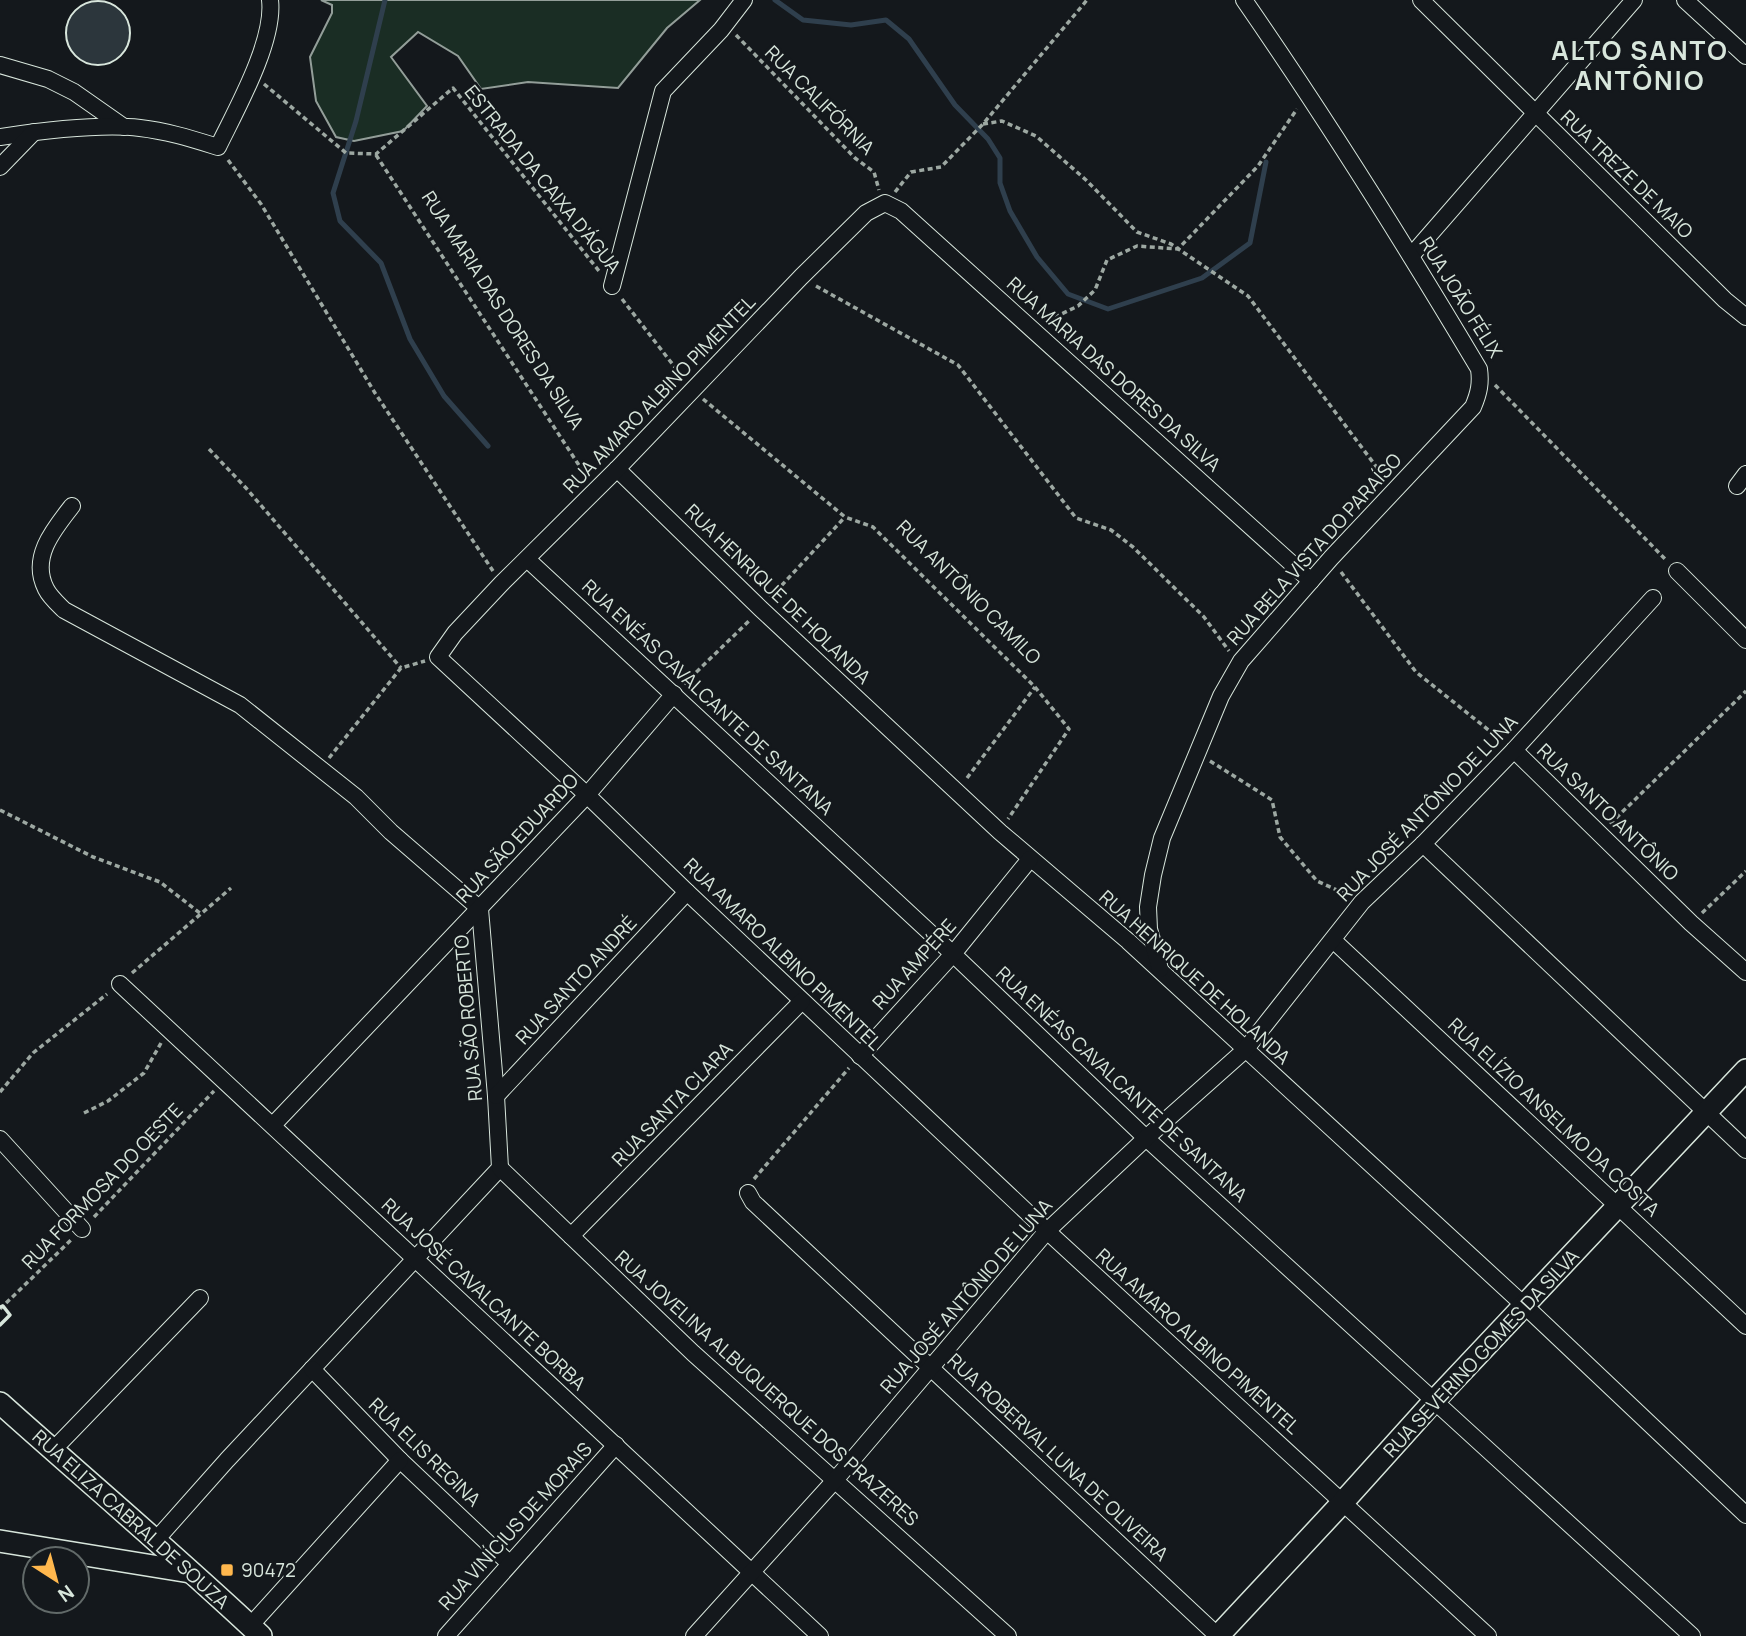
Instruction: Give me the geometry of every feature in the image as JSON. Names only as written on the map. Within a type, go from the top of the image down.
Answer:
[{"type":"street","points":[[0,137],[34,132],[132,127],[172,133],[218,147],[252,74],[266,36],[270,0]]},
{"type":"street","points":[[612,286],[663,91],[744,0]]},
{"type":"street","name":"RUA JOÃO FÉLIX","points":[[1244,0],[1308,92],[1479,369]]},
{"type":"street","name":"RUA TREZE DE MAIO","points":[[1421,0],[1746,317]]},
{"type":"street","points":[[1411,256],[1634,0]]},
{"type":"street","points":[[1685,0],[1746,56]]},
{"type":"street","points":[[0,65],[48,79],[132,127]]},
{"type":"street","points":[[0,166],[34,132]]},
{"type":"street","name":"RUA AMARO ALBINO PIMENTEL","points":[[886,202],[866,213],[800,277],[617,469],[501,584],[438,657],[1047,1231],[1488,1636]]},
{"type":"street","name":"RUA MARIA DAS DORES DA SILVA","points":[[886,202],[901,211],[1311,581]]},
{"type":"street","name":"RUA BELA VISTA DO PARAÍSO","points":[[1161,971],[1149,929],[1148,907],[1153,875],[1162,838],[1221,696],[1241,661],[1393,490],[1473,407],[1479,393],[1479,369]]},
{"type":"street","name":"RUA HENRIQUE DE HOLANDA","points":[[617,469],[761,609],[1000,832],[1161,971],[1525,1306],[1746,1515]]},
{"type":"street","name":"RUA SÃO ROBERTO","points":[[72,506],[49,535],[39,563],[46,589],[64,610],[240,705],[356,797],[391,832],[480,909],[500,1168]]},
{"type":"street","name":"RUA ENÉAS CAVALCANTE DE SANTANA","points":[[527,559],[953,954],[1146,1138],[1692,1636]]},
{"type":"street","points":[[1677,571],[1746,639]]},
{"type":"street","name":"RUA JOSÉ ANTÔNIO DE LUNA","points":[[694,1636],[836,1479],[1047,1231],[1245,1050],[1362,902],[1423,844],[1514,750],[1653,598]]},
{"type":"street","name":"RUA SÃO EDUARDO","points":[[273,1125],[587,795],[674,694]]},
{"type":"street","name":"RUA SANTO ANTÔNIO","points":[[1514,750],[1691,923],[1746,972]]},
{"type":"street","points":[[1423,844],[1746,1150]]},
{"type":"street","name":"RUA AMPÉRE","points":[[860,1056],[953,954],[1030,859]]},
{"type":"street","name":"RUA SANTO ANDRÉ","points":[[496,1096],[687,892]]},
{"type":"street","name":"RUA ELÍZIO ANSELMO DA COSTA","points":[[1333,940],[1746,1325]]},
{"type":"street","name":"RUA JOSÉ CAVALCANTE BORBA","points":[[120,984],[820,1636]]},
{"type":"street","name":"RUA SANTA CLARA","points":[[571,1236],[802,1001]]},
{"type":"street","name":"RUA SEVERINO GOMES DA SILVA","points":[[1218,1636],[1434,1401],[1746,1070]]},
{"type":"street","points":[[0,1139],[82,1229]]},
{"type":"street","points":[[155,1541],[227,1460],[500,1168]]},
{"type":"street","name":"RUA JOVELINA ALBUQUERQUE DOS PRAZERES","points":[[500,1168],[693,1353],[1008,1636]]},
{"type":"street","name":"RUA ROBERVAL LUNA DE OLIVEIRA","points":[[748,1193],[753,1202],[1218,1636]]},
{"type":"street","points":[[52,1450],[200,1298]]},
{"type":"street","name":"RUA ELIS REGINA","points":[[312,1369],[400,1460],[509,1563]]},
{"type":"street","name":"RUA ELIZA CABRAL DE SOUZA","points":[[0,1403],[255,1631]]},
{"type":"street","name":"RUA VINÍCIUS DE MORAIS","points":[[446,1636],[616,1445]]},
{"type":"street","points":[[255,1631],[400,1460]]},
{"type":"street","points":[[0,1541],[192,1572]]},
{"type":"path","points":[[886,202],[911,172],[941,167],[981,125],[1087,0]]},
{"type":"path","name":"RUA CALIFÓRNIA","points":[[725,23],[847,149],[873,172],[886,202]]},
{"type":"path","points":[[252,74],[346,153],[376,154]]},
{"type":"path","name":"ESTRADA DA CAIXA D'ÁGUA","points":[[376,154],[453,88],[612,286]]},
{"type":"path","points":[[1178,249],[1258,166],[1308,92]]},
{"type":"path","points":[[981,125],[1002,121],[1036,136],[1086,180],[1138,232],[1171,244],[1248,296],[1393,490]]},
{"type":"path","points":[[218,147],[261,204],[375,393],[501,584]]},
{"type":"path","name":"RUA MARIA DAS DORES DA SILVA","points":[[376,154],[595,490]]},
{"type":"path","points":[[1032,328],[1087,298],[1095,290],[1107,260],[1137,246],[1178,249]]},
{"type":"path","points":[[800,277],[958,365],[1076,517],[1111,530],[1133,547],[1204,617],[1231,654],[1241,661]]},
{"type":"path","name":"RUA ANTÔNIO CAMILO","points":[[612,286],[693,390],[845,517],[873,527],[1035,687],[1069,729],[1000,832]]},
{"type":"path","name":"RUA JOÃO FÉLIX","points":[[1479,369],[1677,571]]},
{"type":"path","points":[[209,449],[246,488],[401,668]]},
{"type":"path","points":[[674,694],[761,609],[845,517]]},
{"type":"path","name":"RUA SANTO ANTÔNIO","points":[[1331,558],[1416,672],[1514,750]]},
{"type":"path","points":[[319,770],[401,668],[438,657]]},
{"type":"path","points":[[956,791],[1035,687]]},
{"type":"path","points":[[1600,833],[1746,691]]},
{"type":"path","points":[[1198,753],[1272,800],[1280,837],[1317,881],[1362,902]]},
{"type":"path","points":[[0,810],[93,857],[160,882],[201,914]]},
{"type":"path","points":[[1691,923],[1746,871]]},
{"type":"path","points":[[84,1113],[108,1101],[144,1073],[169,1029]]},
{"type":"path","points":[[748,1193],[751,1183],[860,1056]]},
{"type":"path","name":"RUA FORMOSA DO OESTE","points":[[0,1309],[82,1229],[223,1082]]},
{"type":"green space","points":[[321,0],[700,0],[667,28],[618,88],[528,82],[481,89],[458,56],[418,32],[391,57],[427,106],[403,131],[354,141],[336,137],[316,101],[310,57],[332,13],[332,5]]},
{"type":"building","points":[[92,1],[104,1],[121,10],[128,21],[128,45],[121,56],[104,65],[92,65],[80,60],[71,51],[66,39],[66,27],[71,15],[80,6]]},
{"type":"waterway","points":[[385,0],[356,121],[333,193],[340,221],[381,263],[410,339],[444,396],[488,446]]},
{"type":"waterway","points":[[775,0],[803,20],[851,25],[886,20],[909,39],[955,105],[988,139],[1000,158],[1000,183],[1010,211],[1037,257],[1068,294],[1108,309],[1202,278],[1250,243],[1266,162]]},
{"type":"wall","points":[[0,1307],[3,1306],[10,1315],[0,1325]]},
{"type":"place","name":"90472","points":[[227,1570]]},
{"type":"district","name":"ALTO SANTO ANTÔNIO","points":[[1640,65]]}]
